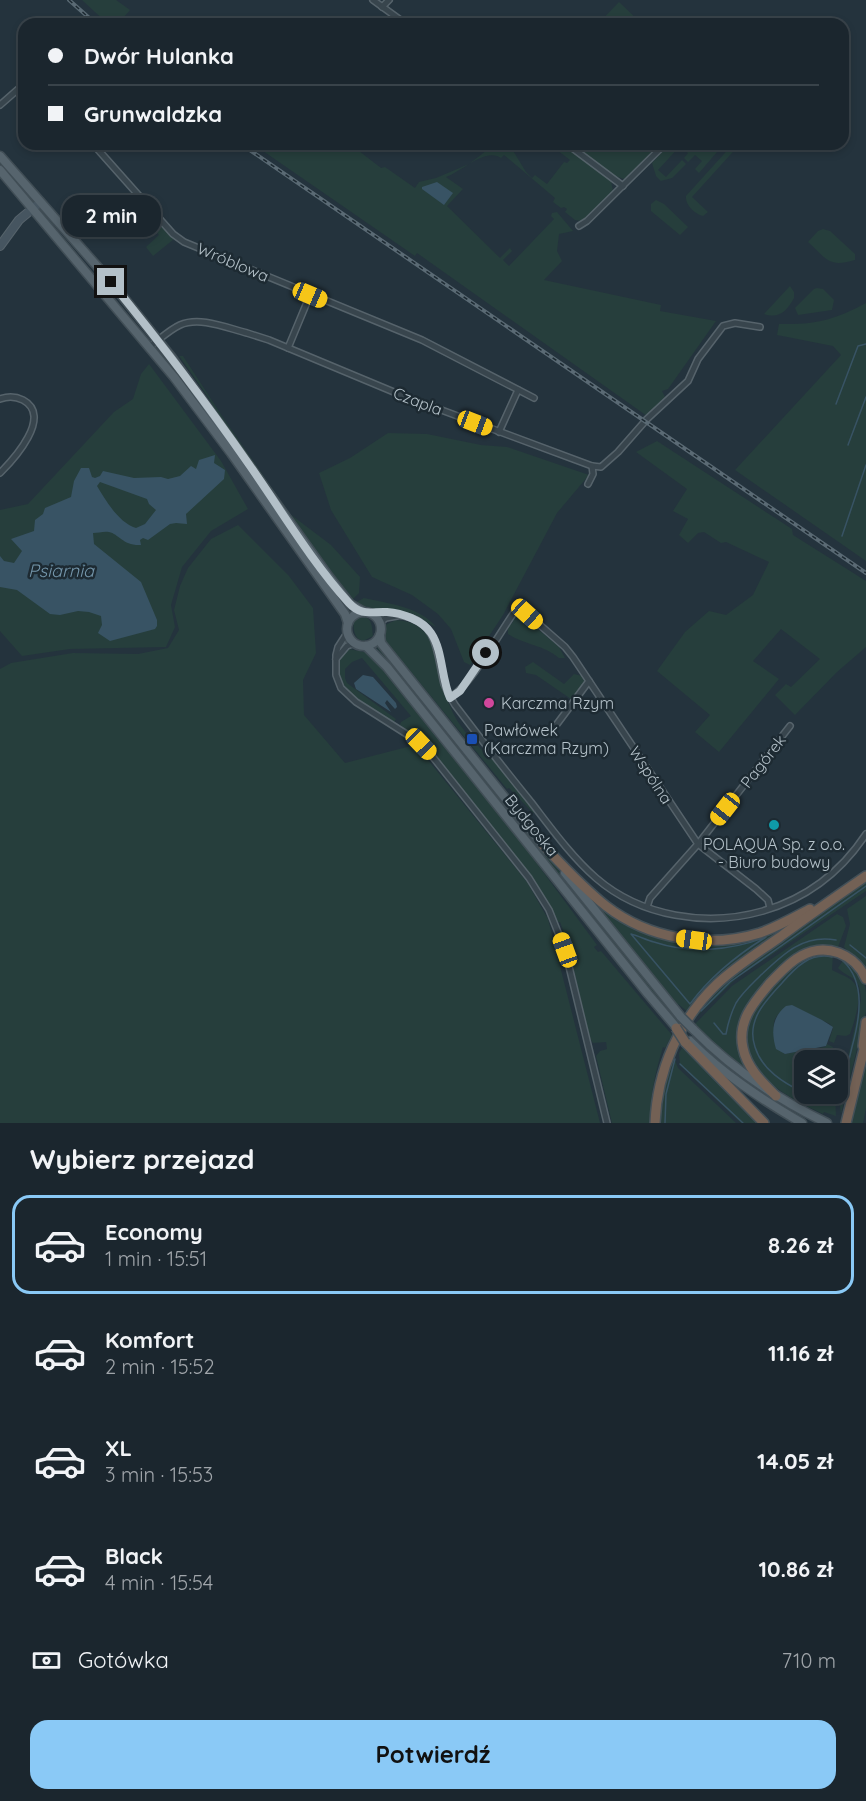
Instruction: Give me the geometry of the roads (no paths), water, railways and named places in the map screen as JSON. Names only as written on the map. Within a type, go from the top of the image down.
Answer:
[{"type":"highway","points":[[543,845],[592,895],[608,908],[641,927],[678,938],[708,940],[741,938],[783,923],[836,896]]},
{"type":"highway","points":[[655,1123],[657,1101],[667,1061],[683,1027],[703,998],[732,972],[866,876]]},
{"type":"highway","points":[[776,1096],[753,1071],[742,1047],[743,1026],[755,1000],[790,963],[809,952],[828,950],[846,956],[857,964],[866,979]]},
{"type":"highway","points":[[862,1054],[866,1022]]},
{"type":"highway","points":[[677,1024],[686,1040],[764,1123]]},
{"type":"highway","points":[[846,1123],[866,1041]]},
{"type":"main road","points":[[0,156],[158,340],[277,511],[345,614],[355,643],[366,646],[374,642],[380,634],[379,623],[368,613],[350,604],[277,511],[202,414],[149,347],[0,170]]},
{"type":"main road","points":[[348,628],[354,615],[368,613]]},
{"type":"main road","name":"Bydgoska","points":[[380,634],[381,643],[543,845],[677,1024]]},
{"type":"main road","name":"Bydgoska","points":[[366,646],[387,666],[677,1024]]},
{"type":"main road","points":[[677,1024],[693,1029],[739,1070],[776,1096],[827,1123]]},
{"type":"main road","points":[[686,1040],[745,1088],[802,1123]]},
{"type":"street","points":[[373,0],[398,18]]},
{"type":"street","points":[[382,7],[389,0]]},
{"type":"street","points":[[0,105],[18,89]]},
{"type":"street","name":"Wróblowa","points":[[98,150],[173,234],[184,242],[422,340],[534,398]]},
{"type":"street","points":[[575,150],[623,186]]},
{"type":"street","points":[[579,226],[587,221],[659,150]]},
{"type":"street","points":[[0,246],[19,220],[41,202]]},
{"type":"street","points":[[288,348],[310,295]]},
{"type":"street","name":"Czapla","points":[[149,347],[178,326],[201,322],[246,333],[401,395],[592,466]]},
{"type":"street","points":[[588,484],[592,466],[606,465],[688,381],[698,359],[723,326],[735,323],[760,327]]},
{"type":"street","points":[[499,432],[518,390]]},
{"type":"street","points":[[0,399],[10,396],[27,402],[32,410],[34,422],[28,437],[0,473]]},
{"type":"street","name":"Wspólna","points":[[450,698],[456,695],[468,680],[517,605],[565,647],[698,844],[756,889],[768,900],[770,908]]},
{"type":"street","points":[[368,613],[387,612],[414,619],[430,630],[438,649],[445,687],[450,698],[568,850],[605,884],[646,907],[684,917],[706,919],[741,916],[770,908],[793,900],[826,879],[852,855],[866,834]]},
{"type":"street","points":[[379,623],[386,618],[401,616]]},
{"type":"street","points":[[348,628],[338,647],[335,661],[340,688],[356,702],[408,735],[432,756],[530,878],[549,910],[565,950],[607,1123]]},
{"type":"street","points":[[335,661],[347,646],[355,643]]},
{"type":"street","points":[[554,728],[589,681]]},
{"type":"street","name":"Pagórek","points":[[646,907],[650,898],[698,844],[790,726]]},
{"type":"water","points":[[437,182],[453,193],[444,205],[422,189],[422,187]]},
{"type":"water","name":"Psiarnia","points":[[215,455],[214,463],[225,470],[224,479],[186,514],[187,524],[170,524],[148,540],[143,538],[140,540],[141,545],[130,544],[109,532],[93,533],[94,544],[141,582],[157,620],[155,629],[110,641],[98,633],[102,625],[101,616],[78,611],[60,615],[50,614],[17,590],[0,587],[0,556],[4,561],[14,563],[22,551],[11,539],[34,531],[35,520],[43,514],[45,508],[71,497],[74,481],[81,468],[89,468],[92,477],[95,478],[103,471],[134,478],[168,479],[180,476],[191,466],[196,469],[199,460]],"holes":[[[100,482],[147,499],[156,510],[145,524],[136,528],[119,516],[97,486]]]},
{"type":"water","points":[[363,675],[373,677],[396,703],[395,709],[387,700],[385,703],[391,712],[356,689],[354,683]]},
{"type":"water","points":[[792,1005],[833,1027],[826,1046],[794,1050],[794,1052],[785,1054],[776,1049],[773,1037],[775,1020],[786,1006]]},
{"type":"waterway","points":[[836,404],[858,346],[866,344]]},
{"type":"waterway","points":[[848,445],[866,397]]},
{"type":"waterway","points":[[842,536],[866,465]]},
{"type":"waterway","points":[[701,1011],[730,982],[866,886]]},
{"type":"waterway","points":[[631,934],[668,946],[696,949],[724,948],[766,937],[725,967],[690,1004],[631,934]]},
{"type":"waterway","points":[[714,1023],[723,1034],[726,1034],[738,999],[785,953],[813,940],[836,940]]},
{"type":"waterway","points":[[850,945],[866,958]]},
{"type":"waterway","points":[[794,1087],[768,1069],[758,1055],[753,1038],[755,1020],[764,1004],[798,967],[810,959],[832,957]]},
{"type":"waterway","points":[[843,961],[855,979],[859,1001],[859,1013],[848,1063]]},
{"type":"waterway","points":[[665,1123],[666,1094],[675,1059]]},
{"type":"waterway","points":[[680,1064],[743,1123]]},
{"type":"railway","points":[[69,0],[89,18]]},
{"type":"railway","points":[[250,150],[866,573]]},
{"type":"place","name":"Karczma Rzym","points":[[489,703]]},
{"type":"place","name":"Pawłówek (Karczma Rzym)","points":[[472,739]]},
{"type":"place","name":"POLAQUA Sp. z o.o. - Biuro budowy","points":[[774,825]]}]
